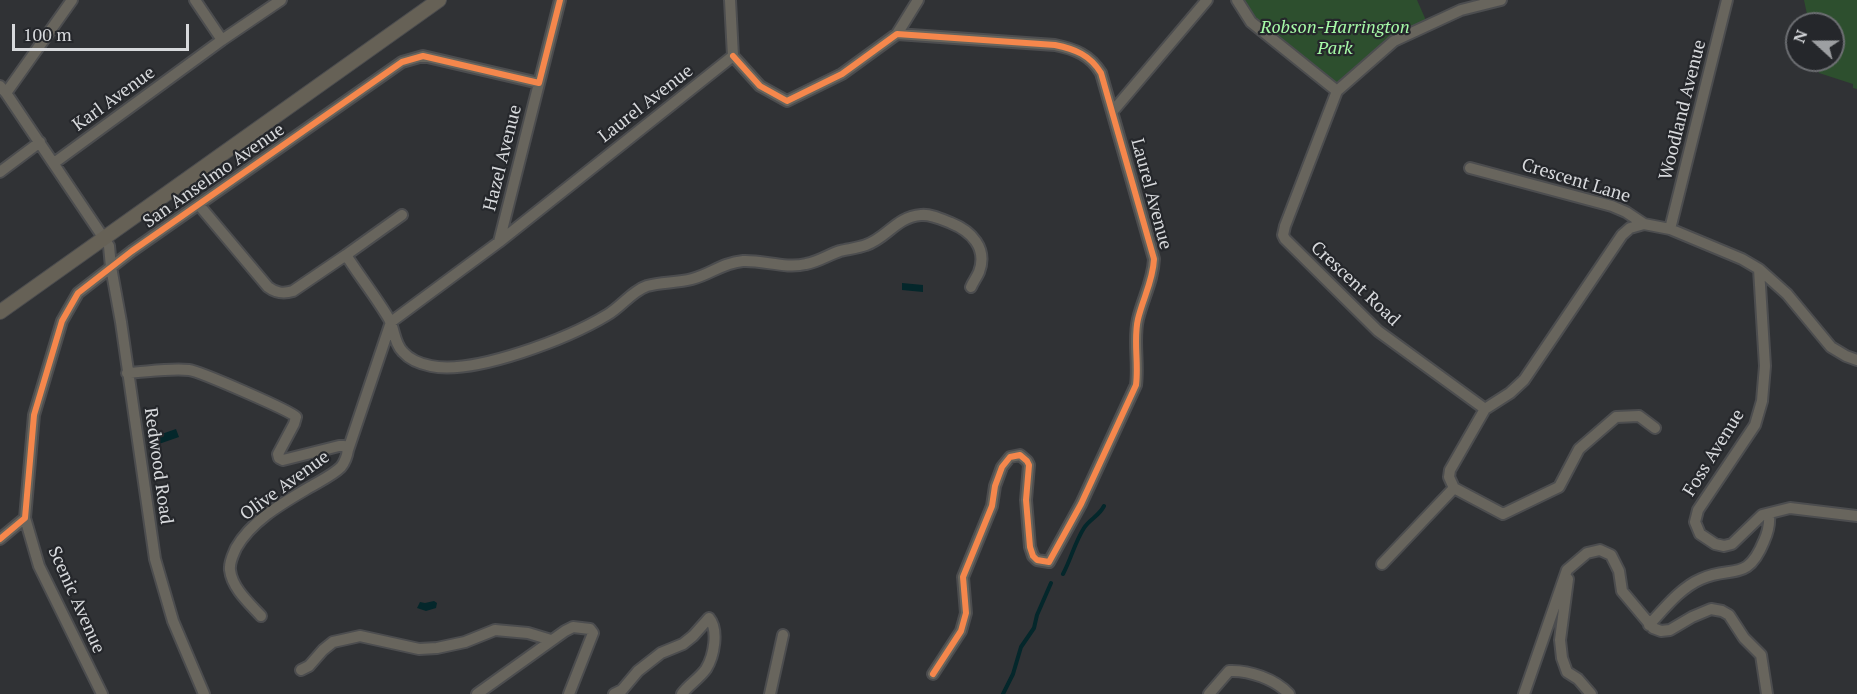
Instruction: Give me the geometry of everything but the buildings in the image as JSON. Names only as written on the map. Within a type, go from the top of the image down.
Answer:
[{"type":"main road","points":[[0,312],[439,0]]},
{"type":"street","points":[[72,0],[3,89],[104,237]]},
{"type":"street","points":[[195,0],[222,40]]},
{"type":"street","name":"Karl Avenue","points":[[54,163],[222,40],[281,0]]},
{"type":"street","points":[[538,82],[560,0]]},
{"type":"street","points":[[730,0],[733,56],[760,86],[787,101],[842,74],[897,34],[918,0]]},
{"type":"street","points":[[1113,111],[1207,0]]},
{"type":"street","points":[[1237,0],[1251,22],[1338,91]]},
{"type":"street","name":"Crescent Road","points":[[1485,409],[1378,331],[1289,243],[1284,235],[1285,226],[1338,91],[1394,41],[1461,10],[1502,0]]},
{"type":"street","name":"Woodland Avenue","points":[[1670,229],[1727,0]]},
{"type":"street","name":"Laurel Avenue","points":[[897,34],[1068,47],[1080,52],[1096,65],[1101,73],[1113,111],[1154,259],[1153,273],[1138,320],[1136,385],[1081,504],[1049,562],[1036,560],[1030,547],[1026,500],[1029,465],[1020,455],[1006,460],[998,475],[988,517],[963,577],[966,613],[962,630],[933,674]]},
{"type":"street","name":"San Anselmo Avenue","points":[[25,518],[34,415],[62,321],[78,293],[111,267],[402,62],[423,56],[538,82]]},
{"type":"street","name":"Laurel Avenue","points":[[391,322],[499,242],[733,56]]},
{"type":"street","name":"Hazel Avenue","points":[[499,242],[538,82]]},
{"type":"street","points":[[0,172],[40,142]]},
{"type":"street","name":"Crescent Lane","points":[[1470,168],[1602,203],[1626,212],[1644,224],[1670,229],[1742,259],[1759,269],[1787,294],[1831,347],[1857,360]]},
{"type":"street","points":[[199,205],[268,287],[280,293],[293,291],[402,215]]},
{"type":"street","points":[[346,255],[391,322],[395,340],[402,352],[411,358],[446,368],[480,364],[542,345],[587,327],[612,312],[646,286],[693,279],[729,263],[746,261],[804,265],[838,252],[866,245],[899,221],[912,216],[935,216],[967,231],[974,238],[982,257],[980,271],[971,288]]},
{"type":"street","points":[[1644,224],[1630,228],[1622,235],[1524,380],[1510,393],[1485,409],[1450,470],[1449,477],[1454,488],[1503,514],[1559,487],[1579,449],[1616,417],[1640,416],[1655,428]]},
{"type":"street","name":"Redwood Road","points":[[104,237],[110,246],[111,267],[152,546],[173,621],[204,694]]},
{"type":"street","name":"Foss Avenue","points":[[1759,269],[1765,366],[1762,401],[1755,425],[1698,510],[1695,522],[1700,534],[1715,544],[1724,546],[1732,544],[1757,518],[1769,514]]},
{"type":"street","points":[[348,450],[391,322]]},
{"type":"street","name":"Olive Avenue","points":[[128,373],[191,370],[292,413],[296,417],[294,424],[278,454],[279,458],[284,460],[339,446],[348,450],[339,468],[258,521],[241,540],[231,558],[230,570],[236,585],[261,616]]},
{"type":"street","points":[[1382,564],[1454,488]]},
{"type":"street","points":[[1649,625],[1684,588],[1701,578],[1738,571],[1750,565],[1765,539],[1770,522],[1769,514],[1790,508],[1857,516]]},
{"type":"street","points":[[0,538],[25,518]]},
{"type":"street","name":"Scenic Avenue","points":[[25,518],[39,566],[102,694]]},
{"type":"street","points":[[1524,694],[1567,570],[1587,553],[1600,550],[1611,555],[1619,572],[1622,591],[1649,625],[1661,631],[1670,630],[1712,609],[1729,615],[1743,638],[1761,655],[1767,694]]},
{"type":"street","points":[[1567,570],[1569,584],[1560,640],[1562,658],[1567,672],[1578,679],[1590,694]]},
{"type":"street","points":[[615,694],[622,690],[638,671],[661,653],[683,644],[693,636],[709,618],[715,630],[710,659],[706,669],[682,694]]},
{"type":"street","points":[[477,694],[551,640],[573,627],[584,627],[590,629],[592,633],[569,694]]},
{"type":"street","points":[[301,670],[309,666],[333,642],[360,636],[419,649],[465,642],[495,630],[528,633],[551,640]]},
{"type":"street","points":[[770,694],[783,635]]},
{"type":"street","points":[[1209,694],[1229,670],[1241,670],[1280,686],[1289,694]]},
{"type":"green space","name":"Robson-Harrington Park","points":[[1237,0],[1417,0],[1428,25],[1394,41],[1337,91],[1251,22]]},
{"type":"green space","points":[[1804,0],[1857,0],[1857,89],[1853,88],[1853,84],[1819,73],[1845,72],[1845,12],[1806,12]]},
{"type":"water","points":[[902,283],[923,285],[923,292],[902,290]]},
{"type":"water","points":[[176,429],[179,437],[156,445],[153,437]]},
{"type":"water","points":[[434,601],[437,603],[436,608],[426,611],[417,608],[420,602]]},
{"type":"waterway","points":[[1063,574],[1084,528],[1104,506]]},
{"type":"waterway","points":[[1003,694],[1013,674],[1021,647],[1034,628],[1051,583]]},
{"type":"cycle path","points":[[0,539],[25,518],[34,415],[62,321],[78,293],[132,251],[402,62],[423,56],[539,83],[560,0]]},
{"type":"cycle path","points":[[733,56],[760,86],[787,101],[842,74],[897,34],[1055,45],[1081,54],[1101,73],[1154,259],[1152,275],[1137,327],[1136,385],[1081,504],[1049,562],[1037,560],[1030,547],[1026,500],[1029,465],[1020,455],[1010,457],[1002,467],[995,486],[992,506],[963,577],[966,613],[961,631],[933,674]]}]
